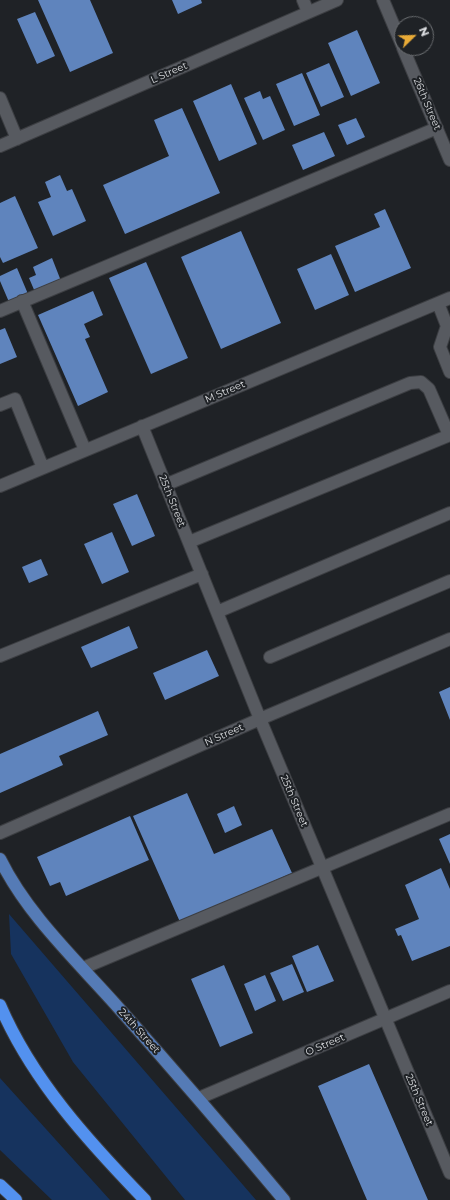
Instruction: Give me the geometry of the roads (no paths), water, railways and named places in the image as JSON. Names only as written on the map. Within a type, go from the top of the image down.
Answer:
[{"type":"highway","points":[[0,1005],[38,1074],[70,1118],[145,1200]]},
{"type":"highway","points":[[0,1185],[16,1200]]},
{"type":"main road","name":"24th Street","points":[[0,859],[11,880],[47,927],[198,1098],[284,1200]]},
{"type":"street","points":[[303,0],[308,12]]},
{"type":"street","name":"L Street","points":[[0,146],[337,0]]},
{"type":"street","name":"26th Street","points":[[383,0],[394,26]]},
{"type":"street","name":"26th Street","points":[[407,56],[450,160]]},
{"type":"street","points":[[0,98],[17,139]]},
{"type":"street","points":[[0,311],[437,128]]},
{"type":"street","name":"M Street","points":[[0,486],[450,298]]},
{"type":"street","points":[[22,302],[85,450]]},
{"type":"street","points":[[438,303],[449,327],[440,347],[450,372]]},
{"type":"street","points":[[166,485],[410,383],[421,382],[429,389],[450,435],[189,542]]},
{"type":"street","points":[[0,405],[15,400],[43,468]]},
{"type":"street","name":"25th Street","points":[[142,426],[260,719],[386,1020],[447,1159],[450,1173]]},
{"type":"street","points":[[217,612],[450,513]]},
{"type":"street","points":[[0,656],[202,574]]},
{"type":"street","points":[[270,657],[450,581]]},
{"type":"street","name":"N Street","points":[[0,833],[260,719],[450,639]]},
{"type":"street","points":[[83,968],[450,814]]},
{"type":"street","name":"O Street","points":[[198,1098],[386,1020],[450,991]]}]
